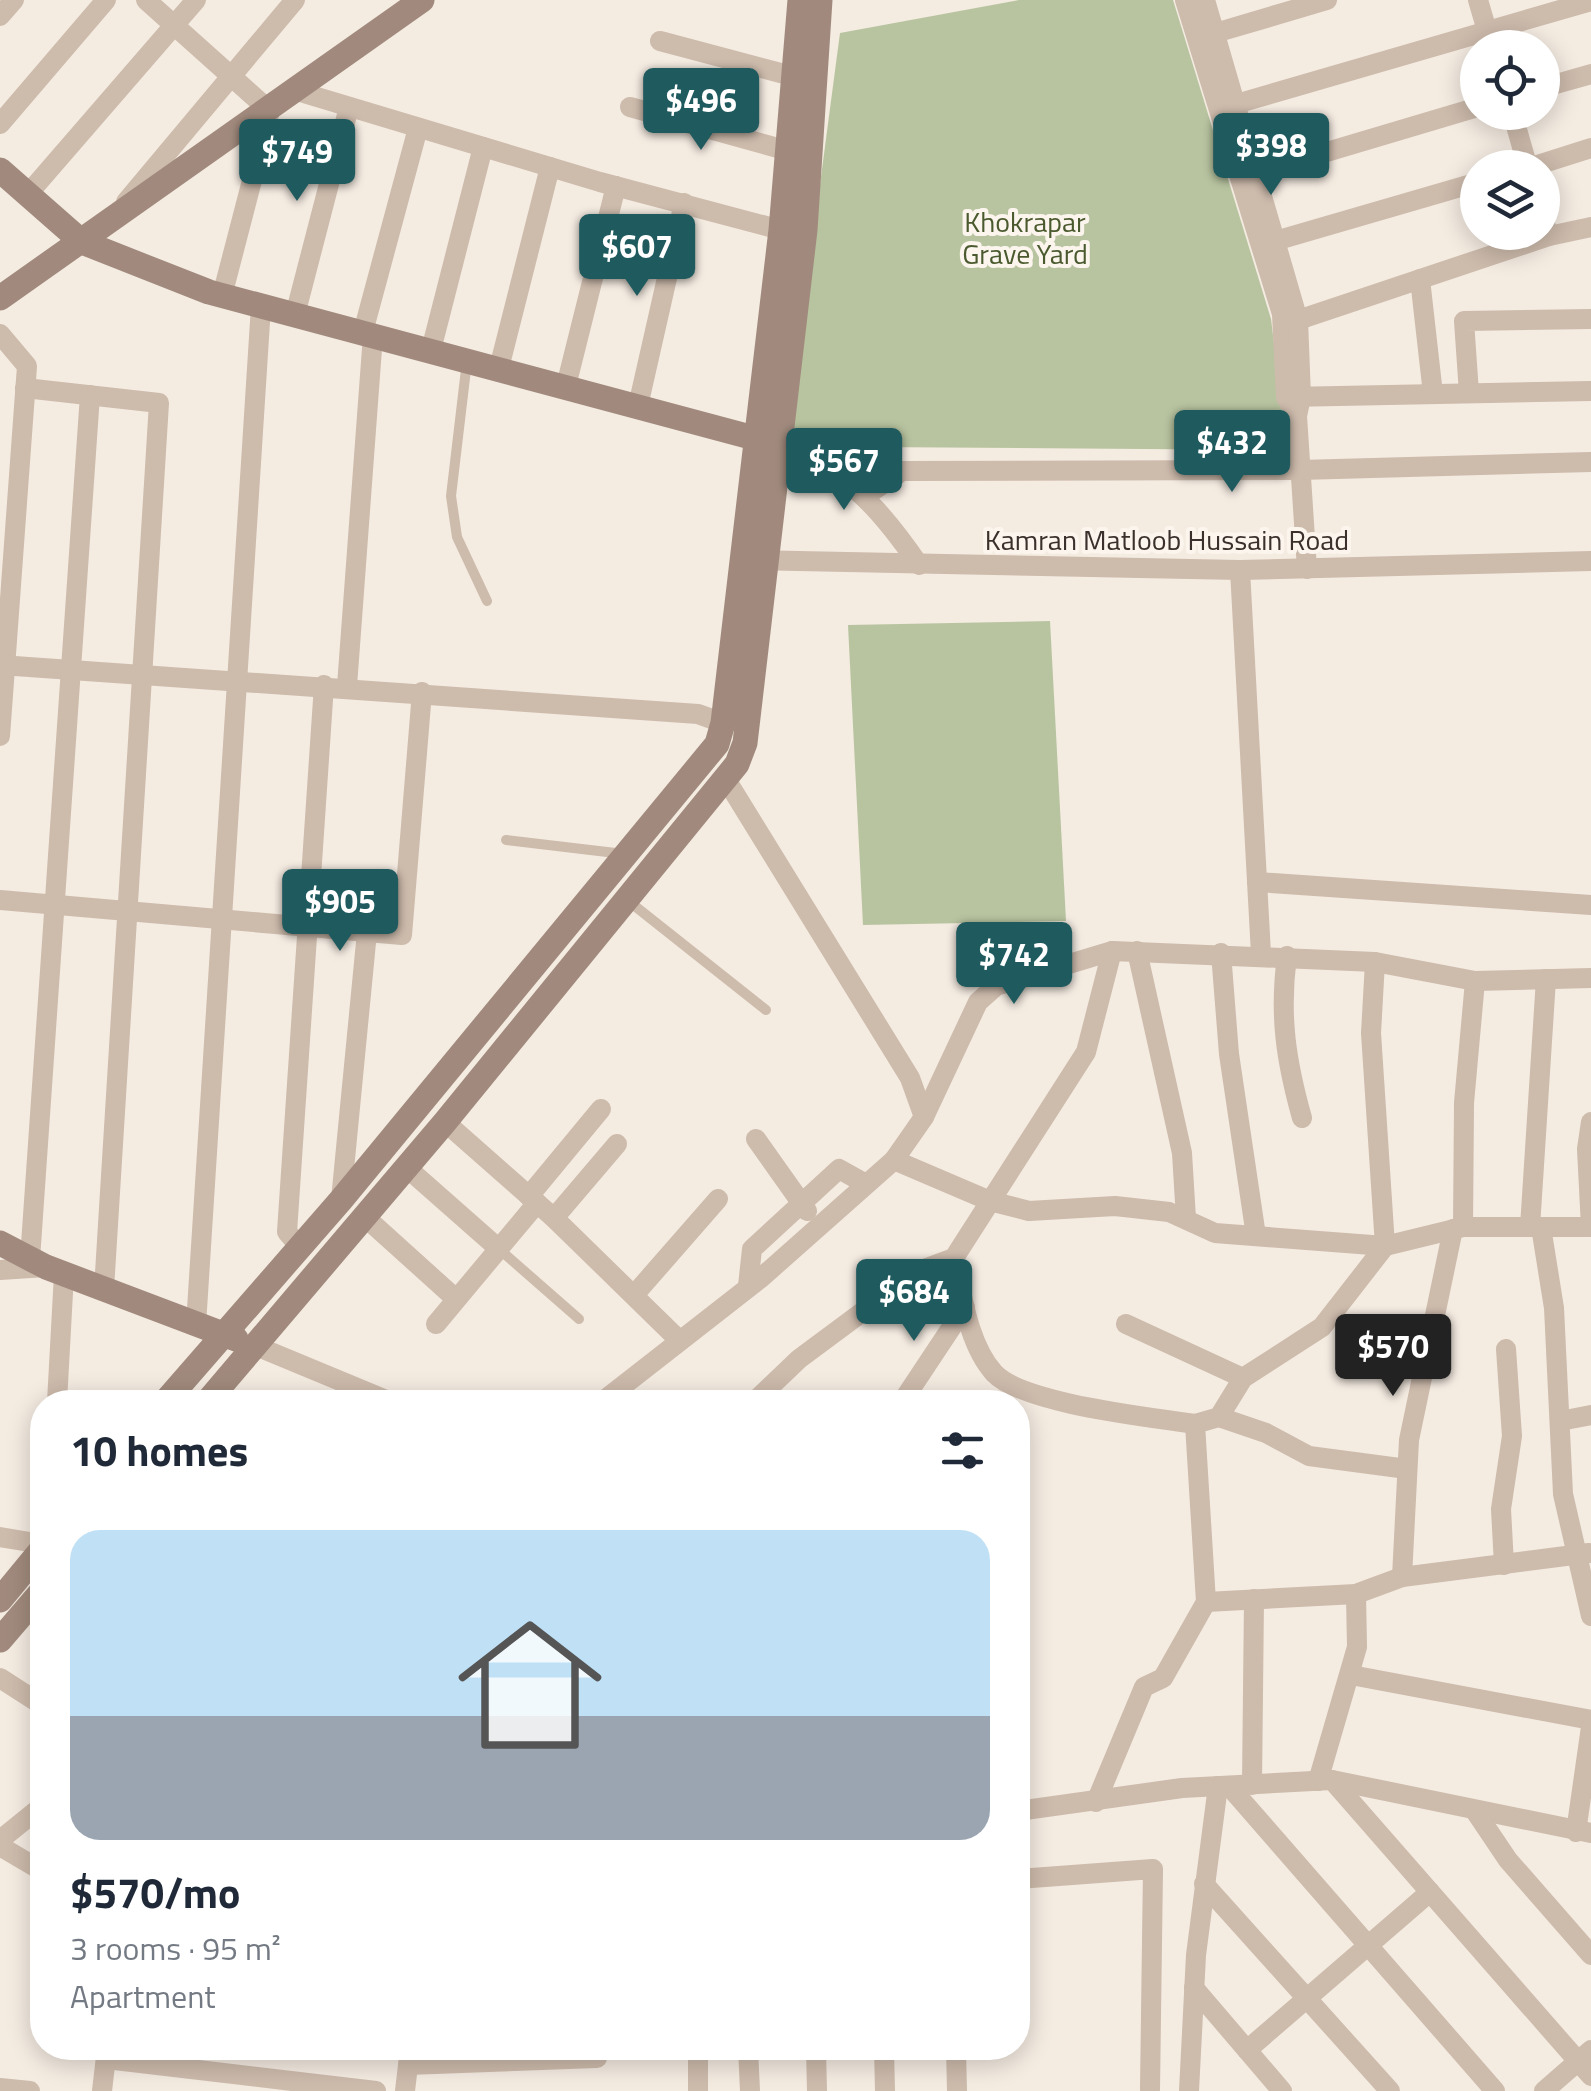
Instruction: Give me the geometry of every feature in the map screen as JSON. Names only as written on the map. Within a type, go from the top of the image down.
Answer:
[{"type":"main road","points":[[0,298],[297,92],[422,0]]},
{"type":"main road","points":[[218,1390],[727,781],[744,743],[755,561],[768,442],[785,150],[800,1]]},
{"type":"main road","points":[[768,442],[805,230],[800,1]]},
{"type":"main road","points":[[0,170],[82,242],[222,296],[768,442]]},
{"type":"main road","points":[[175,1390],[341,1200],[710,756],[723,723],[755,561]]},
{"type":"main road","points":[[557,940],[578,956]]},
{"type":"main road","points":[[0,1243],[104,1289],[256,1346]]},
{"type":"main road","points":[[0,1600],[30,1562]]},
{"type":"main road","points":[[0,1640],[30,1605]]},
{"type":"street","points":[[0,16],[14,0]]},
{"type":"street","points":[[0,124],[106,0]]},
{"type":"street","points":[[146,0],[270,111],[222,296]]},
{"type":"street","points":[[28,194],[196,0]]},
{"type":"street","points":[[106,225],[295,0]]},
{"type":"street","points":[[1185,0],[1282,314],[1295,403],[1307,569]]},
{"type":"street","points":[[1205,0],[1298,320],[1295,403]]},
{"type":"street","points":[[1215,33],[1327,0]]},
{"type":"street","points":[[1478,0],[1487,30]]},
{"type":"street","points":[[1515,30],[1591,0]]},
{"type":"street","points":[[660,42],[792,76]]},
{"type":"street","points":[[1236,104],[1460,48]]},
{"type":"street","points":[[1560,83],[1591,74]]},
{"type":"street","points":[[297,92],[781,230]]},
{"type":"street","points":[[630,106],[785,150]]},
{"type":"street","points":[[294,314],[349,107]]},
{"type":"street","points":[[1256,173],[1460,112]]},
{"type":"street","points":[[347,686],[368,334],[418,128]]},
{"type":"street","points":[[1517,130],[1528,168],[1591,148]]},
{"type":"street","points":[[431,350],[483,147]]},
{"type":"street","points":[[499,368],[550,167]]},
{"type":"street","points":[[566,386],[616,186]]},
{"type":"street","points":[[1275,241],[1460,187]]},
{"type":"street","points":[[638,406],[684,203]]},
{"type":"street","points":[[1560,234],[1591,227]]},
{"type":"street","points":[[1298,320],[1507,250]]},
{"type":"street","points":[[1420,279],[1433,394]]},
{"type":"street","points":[[196,1325],[261,306]]},
{"type":"street","points":[[1468,394],[1464,321],[1591,319]]},
{"type":"street","points":[[0,334],[27,366],[2,665],[0,736]]},
{"type":"street","points":[[25,388],[159,403],[104,1289]]},
{"type":"street","points":[[1295,403],[1433,394],[1591,391]]},
{"type":"street","points":[[56,1390],[47,1266],[55,904],[90,395]]},
{"type":"street","points":[[768,442],[827,466],[864,496],[882,512],[919,566]]},
{"type":"street","points":[[864,496],[902,471],[1300,470],[1591,462]]},
{"type":"street","name":"Kamran Matloob Hussain Road","points":[[755,561],[1240,570],[1591,561]]},
{"type":"street","points":[[1240,570],[1261,954]]},
{"type":"street","points":[[2,665],[347,686],[698,714],[723,723]]},
{"type":"street","points":[[300,1247],[287,1232],[324,685]]},
{"type":"street","points":[[0,900],[402,935],[422,692]]},
{"type":"street","points":[[727,781],[910,1078],[924,1116]]},
{"type":"street","points":[[1257,882],[1591,905]]},
{"type":"street","points":[[341,1200],[367,932]]},
{"type":"street","points":[[767,1390],[799,1359],[868,1308],[889,1282],[954,1258],[1086,1052],[1112,950]]},
{"type":"street","points":[[617,1390],[748,1286],[894,1160],[924,1116],[985,995],[996,986],[1112,950],[1375,962],[1476,980],[1591,978]]},
{"type":"street","points":[[1137,951],[1182,1153],[1186,1219]]},
{"type":"street","points":[[1221,953],[1229,1054],[1256,1236]]},
{"type":"street","points":[[1287,956],[1280,1007],[1284,1054],[1302,1118]]},
{"type":"street","points":[[1219,1416],[1243,1378],[1322,1327],[1385,1246],[1371,1033],[1375,962]]},
{"type":"street","points":[[1546,979],[1536,1227],[1554,1308],[1563,1494],[1586,1554],[1591,1616]]},
{"type":"street","points":[[1402,1577],[1409,1440],[1458,1228],[1464,1103],[1476,980]]},
{"type":"street","points":[[436,1324],[499,1250],[600,1110]]},
{"type":"street","points":[[445,1122],[554,1218],[680,1341]]},
{"type":"street","points":[[894,1160],[990,1202],[1029,1211],[1115,1206],[1170,1212],[1216,1232],[1385,1246],[1458,1228],[1591,1227],[1587,1149],[1591,1122]]},
{"type":"street","points":[[756,1139],[818,1224]]},
{"type":"street","points":[[554,1218],[617,1144]]},
{"type":"street","points":[[406,1167],[499,1250]]},
{"type":"street","points":[[748,1286],[752,1250],[839,1169],[866,1184]]},
{"type":"street","points":[[635,1294],[718,1198]]},
{"type":"street","points":[[365,1217],[456,1300]]},
{"type":"street","points":[[954,1258],[975,1340],[995,1374],[1024,1390]]},
{"type":"street","points":[[0,1270],[47,1266]]},
{"type":"street","points":[[910,1390],[965,1307]]},
{"type":"street","points":[[1126,1324],[1243,1378]]},
{"type":"street","points":[[256,1346],[362,1390]]},
{"type":"street","points":[[1504,1566],[1501,1509],[1512,1436],[1506,1349]]},
{"type":"street","points":[[1030,1392],[1098,1409],[1195,1424],[1219,1416],[1266,1433],[1310,1456],[1408,1469]]},
{"type":"street","points":[[1560,1421],[1591,1415]]},
{"type":"street","points":[[1096,1802],[1144,1687],[1162,1678],[1206,1602],[1195,1424]]},
{"type":"street","points":[[0,1537],[30,1544]]},
{"type":"street","points":[[1206,1602],[1356,1594],[1402,1577],[1586,1554]]},
{"type":"street","points":[[1325,1780],[1356,1647],[1356,1594]]},
{"type":"street","points":[[1252,1784],[1254,1599]]},
{"type":"street","points":[[1030,1809],[1224,1786],[1325,1780],[1584,1833],[1591,1723],[1351,1676]]},
{"type":"street","points":[[0,1678],[30,1697]]},
{"type":"street","points":[[1325,1780],[1587,2062],[1544,2091]]},
{"type":"street","points":[[1189,2091],[1204,1884],[1224,1786]]},
{"type":"street","points":[[1224,1786],[1369,1941],[1496,2091]]},
{"type":"street","points":[[1475,1811],[1508,1860],[1591,1954]]},
{"type":"street","points":[[30,1817],[0,1843],[30,1863]]},
{"type":"street","points":[[1030,1878],[1153,1869],[1150,2089]]},
{"type":"street","points":[[1204,1884],[1390,2091]]},
{"type":"street","points":[[1247,2050],[1430,1892]]},
{"type":"street","points":[[1194,1988],[1282,2091]]},
{"type":"street","points":[[102,2091],[106,2060]]},
{"type":"street","points":[[157,2060],[376,2091]]},
{"type":"street","points":[[405,2091],[409,2060]]},
{"type":"street","points":[[698,2060],[698,2091]]},
{"type":"street","points":[[749,2060],[750,2091]]},
{"type":"street","points":[[816,2060],[817,2091]]},
{"type":"street","points":[[884,2060],[885,2091]]},
{"type":"street","points":[[956,2060],[957,2091]]},
{"type":"street","points":[[0,2088],[30,2091]]},
{"type":"lane","points":[[467,360],[451,496],[457,537],[488,601]]},
{"type":"lane","points":[[506,840],[629,856]]},
{"type":"lane","points":[[626,898],[766,1010]]},
{"type":"lane","points":[[499,1250],[579,1319]]},
{"type":"green space","name":"Khokrapar Grave Yard","points":[[1019,0],[1173,0],[1271,319],[1287,450],[872,447],[787,434],[840,33]]},
{"type":"green space","points":[[1050,621],[1066,921],[863,925],[848,625]]}]
